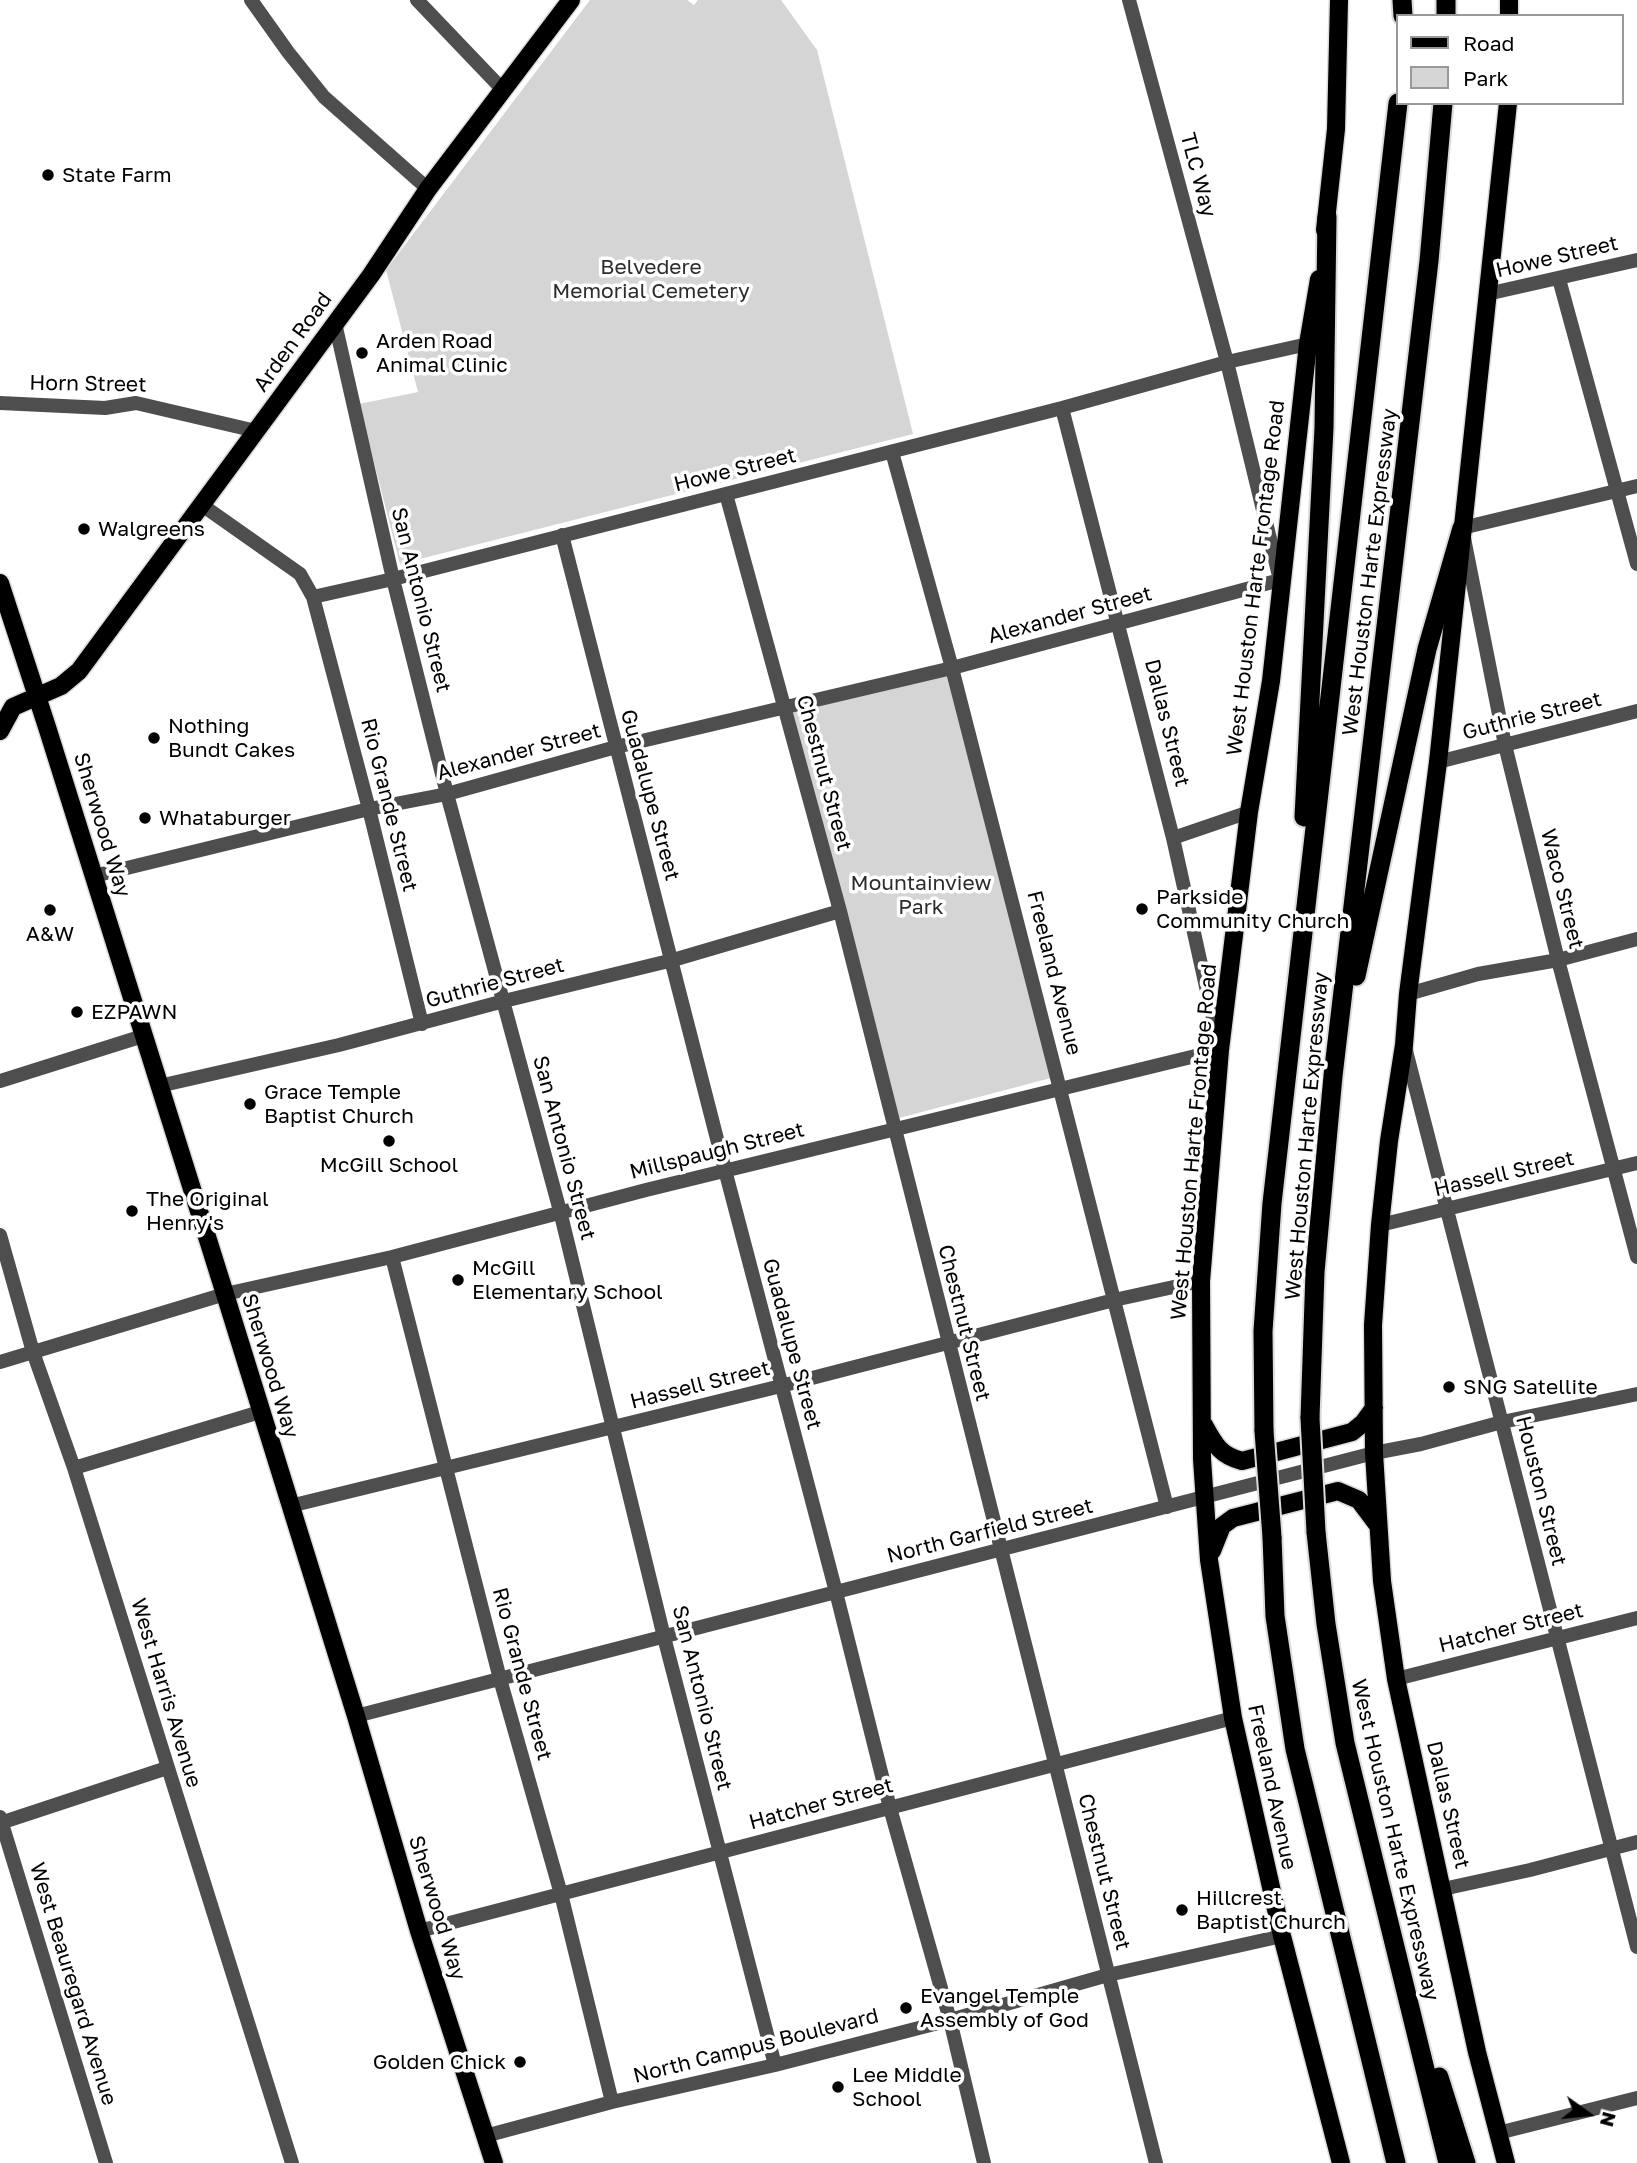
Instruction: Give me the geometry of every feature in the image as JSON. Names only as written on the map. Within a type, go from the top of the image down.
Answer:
[{"type":"highway","name":"West Houston Harte Expressway","points":[[1396,2163],[1295,1749],[1275,1616],[1264,1431],[1263,1331],[1272,1203],[1290,1038],[1398,105]]},
{"type":"highway","name":"West Houston Harte Expressway","points":[[1443,105],[1429,261],[1333,1076],[1315,1272],[1310,1418],[1316,1532],[1326,1624],[1345,1743],[1448,2163]]},
{"type":"highway","points":[[1290,1038],[1310,727],[1324,428],[1326,217]]},
{"type":"highway","points":[[1333,1076],[1427,649],[1462,527]]},
{"type":"highway","points":[[1388,1913],[1466,2163]]},
{"type":"highway","points":[[1360,2021],[1386,2163]]},
{"type":"main road","name":"Arden Road","points":[[0,731],[13,707],[61,686],[79,671],[335,323],[428,189],[571,0]]},
{"type":"main road","name":"West Houston Harte Frontage Road","points":[[1205,1497],[1201,1281],[1220,1050],[1249,812],[1271,681],[1308,344],[1318,291],[1336,129],[1339,0]]},
{"type":"main road","points":[[1374,1453],[1373,1325],[1380,1225],[1389,1141],[1405,1045],[1408,994],[1438,762],[1508,105]]},
{"type":"main road","name":"Sherwood Way","points":[[0,583],[225,1294],[356,1716],[419,1931],[494,2163]]},
{"type":"main road","points":[[1202,1422],[1226,1457],[1242,1461],[1352,1432],[1374,1408]]},
{"type":"main road","name":"Dallas Street","points":[[1374,1453],[1382,1581],[1396,1679],[1477,2052],[1506,2163]]},
{"type":"main road","points":[[1209,1560],[1222,1525],[1233,1518],[1338,1491],[1359,1500],[1378,1527]]},
{"type":"main road","name":"Freeland Avenue","points":[[1205,1497],[1209,1560],[1233,1718],[1282,1936],[1341,2163]]},
{"type":"street","points":[[251,0],[324,97],[428,189]]},
{"type":"street","points":[[417,0],[504,91]]},
{"type":"street","name":"TLC Way","points":[[1129,0],[1227,362]]},
{"type":"street","name":"Howe Street","points":[[1487,294],[1637,260]]},
{"type":"street","points":[[1559,279],[1637,564]]},
{"type":"street","name":"San Antonio Street","points":[[335,323],[393,579],[447,794],[560,1212],[664,1637],[775,2065]]},
{"type":"street","name":"Howe Street","points":[[313,597],[892,452],[1227,362],[1308,344]]},
{"type":"street","points":[[1227,362],[1280,580]]},
{"type":"street","name":"Horn Street","points":[[0,403],[105,408],[136,403],[256,431]]},
{"type":"street","name":"Dallas Street","points":[[1062,408],[1173,838],[1220,1050]]},
{"type":"street","name":"Freeland Avenue","points":[[892,452],[952,668],[1167,1507]]},
{"type":"street","points":[[1462,527],[1637,486]]},
{"type":"street","name":"Chestnut Street","points":[[726,494],[840,911],[1156,2163]]},
{"type":"street","points":[[202,505],[300,574],[313,597]]},
{"type":"street","name":"Waco Street","points":[[1462,527],[1505,745],[1558,960],[1637,1257]]},
{"type":"street","name":"Guadalupe Street","points":[[562,534],[890,1808],[950,2020],[984,2163]]},
{"type":"street","name":"Alexander Street","points":[[94,876],[369,809],[447,794],[616,747],[952,668],[1280,580]]},
{"type":"street","name":"Rio Grande Street","points":[[313,597],[422,1024]]},
{"type":"street","name":"Guthrie Street","points":[[1438,762],[1637,711]]},
{"type":"street","points":[[1173,838],[1249,812]]},
{"type":"street","name":"Guthrie Street","points":[[159,1086],[422,1024],[503,1001],[673,960],[840,911]]},
{"type":"street","points":[[1408,994],[1478,974],[1558,960],[1637,939]]},
{"type":"street","points":[[0,1081],[143,1036]]},
{"type":"street","name":"Houston Street","points":[[1405,1045],[1637,1947]]},
{"type":"street","name":"Millspaugh Street","points":[[0,1362],[225,1294],[393,1257],[725,1170],[1220,1050]]},
{"type":"street","name":"Hassell Street","points":[[1380,1225],[1637,1164]]},
{"type":"street","name":"West Harris Avenue","points":[[0,1235],[33,1352],[74,1468],[292,2163]]},
{"type":"street","name":"Rio Grande Street","points":[[393,1257],[445,1469],[500,1679],[561,1894],[612,2102]]},
{"type":"street","name":"Hassell Street","points":[[290,1506],[781,1387],[1114,1300],[1201,1281]]},
{"type":"street","name":"North Garfield Street","points":[[356,1716],[1374,1453],[1502,1422],[1637,1394]]},
{"type":"street","points":[[74,1468],[260,1412]]},
{"type":"street","name":"Hatcher Street","points":[[1396,1679],[1637,1618]]},
{"type":"street","name":"Hatcher Street","points":[[419,1931],[1233,1718]]},
{"type":"street","points":[[1,1821],[167,1769]]},
{"type":"street","name":"West Beauregard Avenue","points":[[1,1821],[106,2163]]},
{"type":"street","points":[[1443,1889],[1637,1842]]},
{"type":"street","name":"North Campus Boulevard","points":[[485,2136],[612,2102],[775,2065],[950,2020],[1108,1975],[1282,1936]]},
{"type":"street","points":[[1498,2133],[1637,2098]]},
{"type":"green space","name":"Belvedere Memorial Cemetery","points":[[590,0],[687,0],[694,5],[698,0],[781,0],[817,50],[913,434],[400,564],[359,404],[418,392],[386,270]]},
{"type":"green space","name":"Mountainview Park","points":[[947,672],[1051,1078],[895,1119],[791,713]]},
{"type":"place","name":"State Farm","points":[[48,175]]},
{"type":"place","name":"Arden Road Animal Clinic","points":[[362,353]]},
{"type":"place","name":"Walgreens","points":[[84,529]]},
{"type":"place","name":"Nothing Bundt Cakes","points":[[154,738]]},
{"type":"place","name":"Whataburger","points":[[145,818]]},
{"type":"place","name":"Parkside Community Church","points":[[1142,909]]},
{"type":"place","name":"A&W","points":[[50,910]]},
{"type":"place","name":"EZPAWN","points":[[77,1012]]},
{"type":"place","name":"Grace Temple Baptist Church","points":[[250,1104]]},
{"type":"place","name":"McGill School","points":[[389,1141]]},
{"type":"place","name":"The Original Henry's","points":[[132,1211]]},
{"type":"place","name":"McGill Elementary School","points":[[458,1280]]},
{"type":"place","name":"SNG Satellite","points":[[1449,1387]]},
{"type":"place","name":"Hillcrest Baptist Church","points":[[1182,1910]]},
{"type":"place","name":"Evangel Temple Assembly of God","points":[[906,2008]]},
{"type":"place","name":"Golden Chick","points":[[520,2062]]},
{"type":"place","name":"Lee Middle School","points":[[838,2087]]}]
